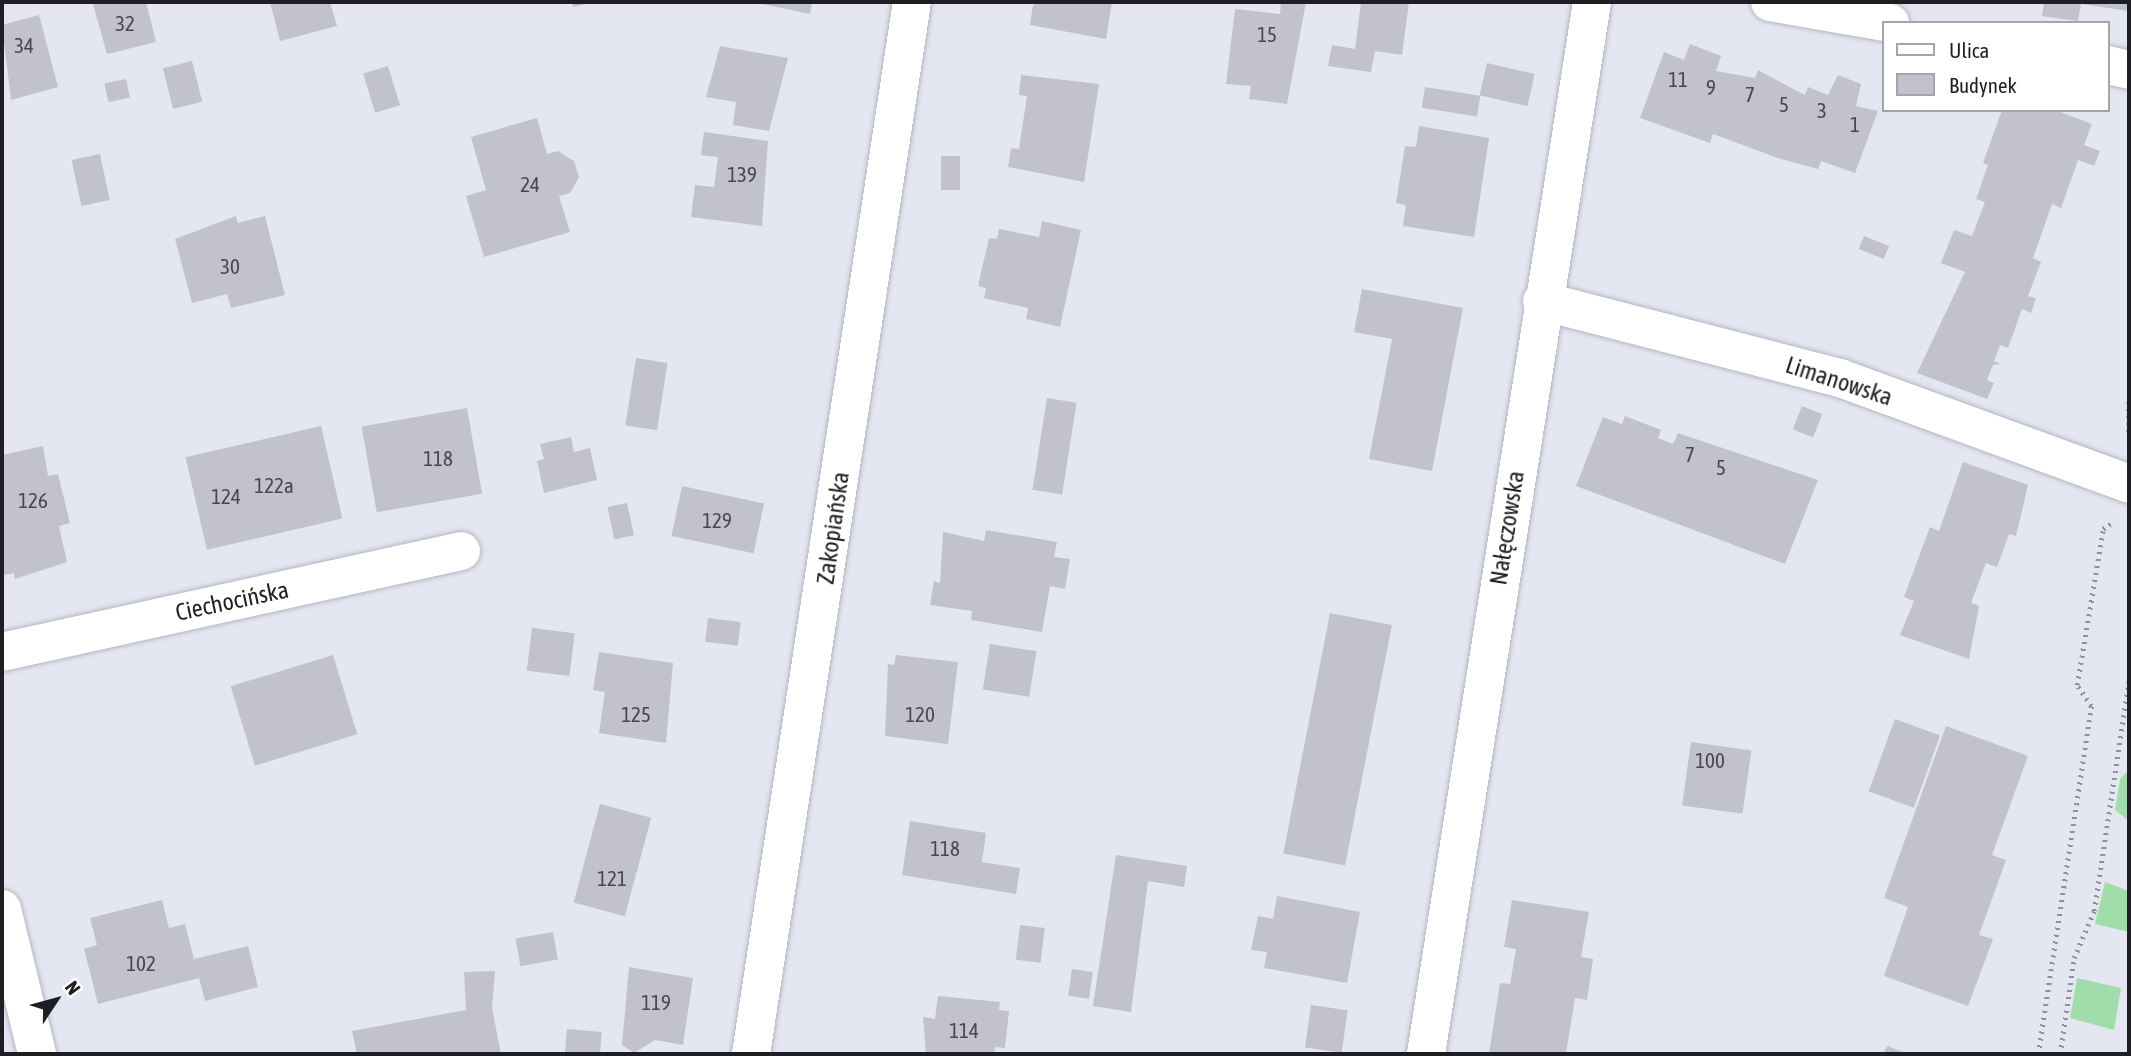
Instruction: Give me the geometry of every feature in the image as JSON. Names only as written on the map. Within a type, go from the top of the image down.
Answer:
[{"type":"street","name":"Zakopiańska","points":[[751,1054],[912,2]]},
{"type":"street","name":"Nałęczowska","points":[[1426,1054],[1542,301],[1592,2]]},
{"type":"street","points":[[1770,2],[1882,22]]},
{"type":"street","points":[[2110,65],[2129,70]]},
{"type":"street","name":"Limanowska","points":[[1542,301],[1840,378],[2127,499]]},
{"type":"street","name":"Ciechocińska","points":[[2,652],[461,551]]},
{"type":"street","points":[[2,909],[37,1054]]},
{"type":"path","points":[[2129,402],[2129,437]]},
{"type":"path","points":[[2038,1054],[2091,706],[2077,685],[2079,672],[2103,529],[2127,499]]},
{"type":"path","points":[[2060,1054],[2074,958],[2094,911],[2129,679]]},
{"type":"green space","points":[[2129,770],[2129,821],[2115,810],[2120,779]]},
{"type":"green space","points":[[2105,882],[2129,891],[2129,932],[2095,924]]},
{"type":"green space","points":[[2077,978],[2121,988],[2114,1030],[2070,1018]]},
{"type":"building","points":[[146,2],[156,42],[107,54],[93,4]]},
{"type":"building","points":[[270,2],[330,2],[337,26],[280,41]]},
{"type":"building","points":[[572,2],[590,2],[590,3],[573,7]]},
{"type":"building","points":[[753,2],[812,2],[810,14]]},
{"type":"building","points":[[1041,2],[1112,2],[1106,39],[1030,25],[1033,5]]},
{"type":"building","points":[[1281,2],[1306,2],[1287,104],[1249,99],[1251,86],[1226,84],[1235,9],[1280,14]]},
{"type":"building","points":[[1361,2],[1409,2],[1402,55],[1375,51],[1371,72],[1328,66],[1332,45],[1355,49]]},
{"type":"building","points":[[2044,2],[2129,2],[2129,11],[2081,4],[2078,21],[2042,16]]},
{"type":"building","points":[[39,15],[58,87],[11,100],[2,25]]},
{"type":"building","points":[[1690,44],[1721,56],[1716,71],[1755,78],[1758,70],[1805,95],[1808,87],[1828,95],[1838,75],[1861,84],[1856,106],[1878,111],[1855,173],[1821,161],[1818,169],[1781,159],[1713,134],[1710,143],[1640,118],[1664,52],[1684,60]]},
{"type":"building","points":[[720,46],[788,58],[769,131],[733,125],[736,102],[706,97]]},
{"type":"building","points":[[192,61],[202,102],[173,109],[163,68]]},
{"type":"building","points":[[1487,63],[1535,74],[1527,106],[1480,95]]},
{"type":"building","points":[[388,66],[400,105],[375,113],[363,74]]},
{"type":"building","points":[[1021,75],[1099,84],[1084,182],[1008,167],[1011,148],[1019,149],[1027,96],[1019,95]]},
{"type":"building","points":[[126,79],[130,98],[108,102],[104,84]]},
{"type":"building","points":[[1425,87],[1480,96],[1477,117],[1422,108]]},
{"type":"building","points":[[2001,112],[2060,112],[2092,124],[2084,145],[2100,151],[2094,166],[2078,160],[2061,208],[2052,204],[2033,258],[2041,262],[2028,296],[2036,298],[2031,313],[2022,309],[2008,348],[2000,345],[1994,361],[2001,364],[1993,365],[1987,380],[1994,383],[1987,399],[1917,373],[1965,272],[1941,263],[1954,230],[1972,236],[1985,202],[1976,199],[1988,165],[1983,163]]},
{"type":"building","points":[[537,118],[547,154],[558,151],[574,161],[579,177],[570,193],[559,196],[570,232],[484,257],[466,196],[486,190],[471,137]]},
{"type":"building","points":[[1419,126],[1489,138],[1474,237],[1403,226],[1406,205],[1396,203],[1405,146],[1416,147]]},
{"type":"building","points":[[704,132],[768,141],[762,226],[691,217],[695,185],[714,187],[718,157],[701,155]]},
{"type":"building","points":[[100,154],[110,200],[81,206],[72,160]]},
{"type":"building","points":[[941,156],[960,156],[960,190],[941,190]]},
{"type":"building","points":[[236,216],[238,223],[265,216],[285,295],[231,308],[227,294],[192,303],[175,239]]},
{"type":"building","points":[[1042,221],[1081,230],[1060,327],[1026,319],[1028,308],[984,298],[986,288],[978,286],[989,238],[997,239],[999,229],[1039,237]]},
{"type":"building","points":[[1864,236],[1889,246],[1884,259],[1859,249]]},
{"type":"building","points":[[1362,289],[1463,308],[1432,471],[1369,459],[1392,339],[1354,332]]},
{"type":"building","points":[[636,358],[668,363],[657,430],[625,425]]},
{"type":"building","points":[[1047,398],[1077,403],[1062,495],[1032,490]]},
{"type":"building","points":[[1802,406],[1822,414],[1813,437],[1793,429]]},
{"type":"building","points":[[467,408],[482,494],[377,512],[362,427]]},
{"type":"building","points":[[1625,416],[1661,430],[1658,438],[1673,444],[1678,433],[1818,480],[1785,564],[1576,486],[1603,417],[1622,424]]},
{"type":"building","points":[[321,426],[342,519],[207,550],[186,457]]},
{"type":"building","points":[[571,437],[574,452],[590,448],[597,480],[544,493],[537,461],[544,459],[540,444]]},
{"type":"building","points":[[43,446],[48,476],[58,474],[70,523],[59,526],[67,562],[15,579],[14,573],[4,575],[2,563],[2,455]]},
{"type":"building","points":[[1963,462],[2028,485],[2016,536],[2009,534],[1997,567],[1986,563],[1971,603],[1979,606],[1969,659],[1900,635],[1914,601],[1904,597],[1930,527],[1939,531]]},
{"type":"building","points":[[682,486],[764,503],[754,553],[671,536]]},
{"type":"building","points":[[627,503],[634,535],[614,539],[607,507]]},
{"type":"building","points":[[986,530],[1057,542],[1054,557],[1070,559],[1065,589],[1050,586],[1042,632],[971,620],[972,611],[930,605],[934,581],[940,583],[943,532],[984,541]]},
{"type":"building","points":[[1330,613],[1392,625],[1345,866],[1283,853]]},
{"type":"building","points":[[708,618],[741,622],[738,646],[705,642]]},
{"type":"building","points":[[532,628],[575,633],[569,676],[527,671]]},
{"type":"building","points":[[990,644],[1036,651],[1029,697],[983,689]]},
{"type":"building","points":[[599,652],[673,663],[666,743],[599,733],[605,692],[593,690]]},
{"type":"building","points":[[333,655],[357,734],[255,766],[231,686]]},
{"type":"building","points":[[896,655],[958,662],[948,744],[885,736],[888,664],[894,665]]},
{"type":"building","points":[[1895,719],[1940,735],[1914,808],[1869,791]]},
{"type":"building","points":[[1946,726],[2028,756],[1992,855],[2006,860],[1979,935],[1993,939],[1968,1006],[1884,976],[1908,907],[1884,898]]},
{"type":"building","points":[[1691,742],[1751,750],[1742,814],[1682,805]]},
{"type":"building","points":[[600,804],[651,818],[625,916],[574,903]]},
{"type":"building","points":[[910,821],[986,833],[982,862],[1020,868],[1016,894],[902,875]]},
{"type":"building","points":[[1116,855],[1187,866],[1184,887],[1148,881],[1131,1012],[1093,1006]]},
{"type":"building","points":[[1277,896],[1360,912],[1347,983],[1264,968],[1267,952],[1251,950],[1258,916],[1273,919]]},
{"type":"building","points":[[162,900],[169,928],[185,924],[194,959],[248,946],[258,987],[205,1001],[199,978],[98,1004],[84,949],[97,945],[90,918]]},
{"type":"building","points":[[1512,900],[1589,912],[1581,957],[1593,959],[1587,1000],[1575,998],[1566,1054],[1489,1054],[1500,983],[1510,984],[1516,949],[1504,947]]},
{"type":"building","points":[[1020,925],[1045,928],[1041,963],[1016,960]]},
{"type":"building","points":[[553,932],[558,960],[520,966],[516,939]]},
{"type":"building","points":[[629,967],[693,978],[683,1045],[655,1040],[634,1053],[622,1045]]},
{"type":"building","points":[[1072,969],[1093,972],[1089,999],[1068,996]]},
{"type":"building","points":[[495,971],[492,1008],[501,1054],[357,1054],[352,1031],[466,1010],[464,972]]},
{"type":"building","points":[[938,996],[1000,1002],[999,1010],[1009,1011],[1005,1048],[995,1047],[994,1054],[926,1054],[923,1017],[935,1019]]},
{"type":"building","points":[[1311,1005],[1348,1010],[1342,1053],[1305,1048]]},
{"type":"building","points":[[567,1029],[602,1032],[600,1054],[565,1054]]},
{"type":"building","points":[[1887,1046],[1909,1054],[1883,1054]]}]
